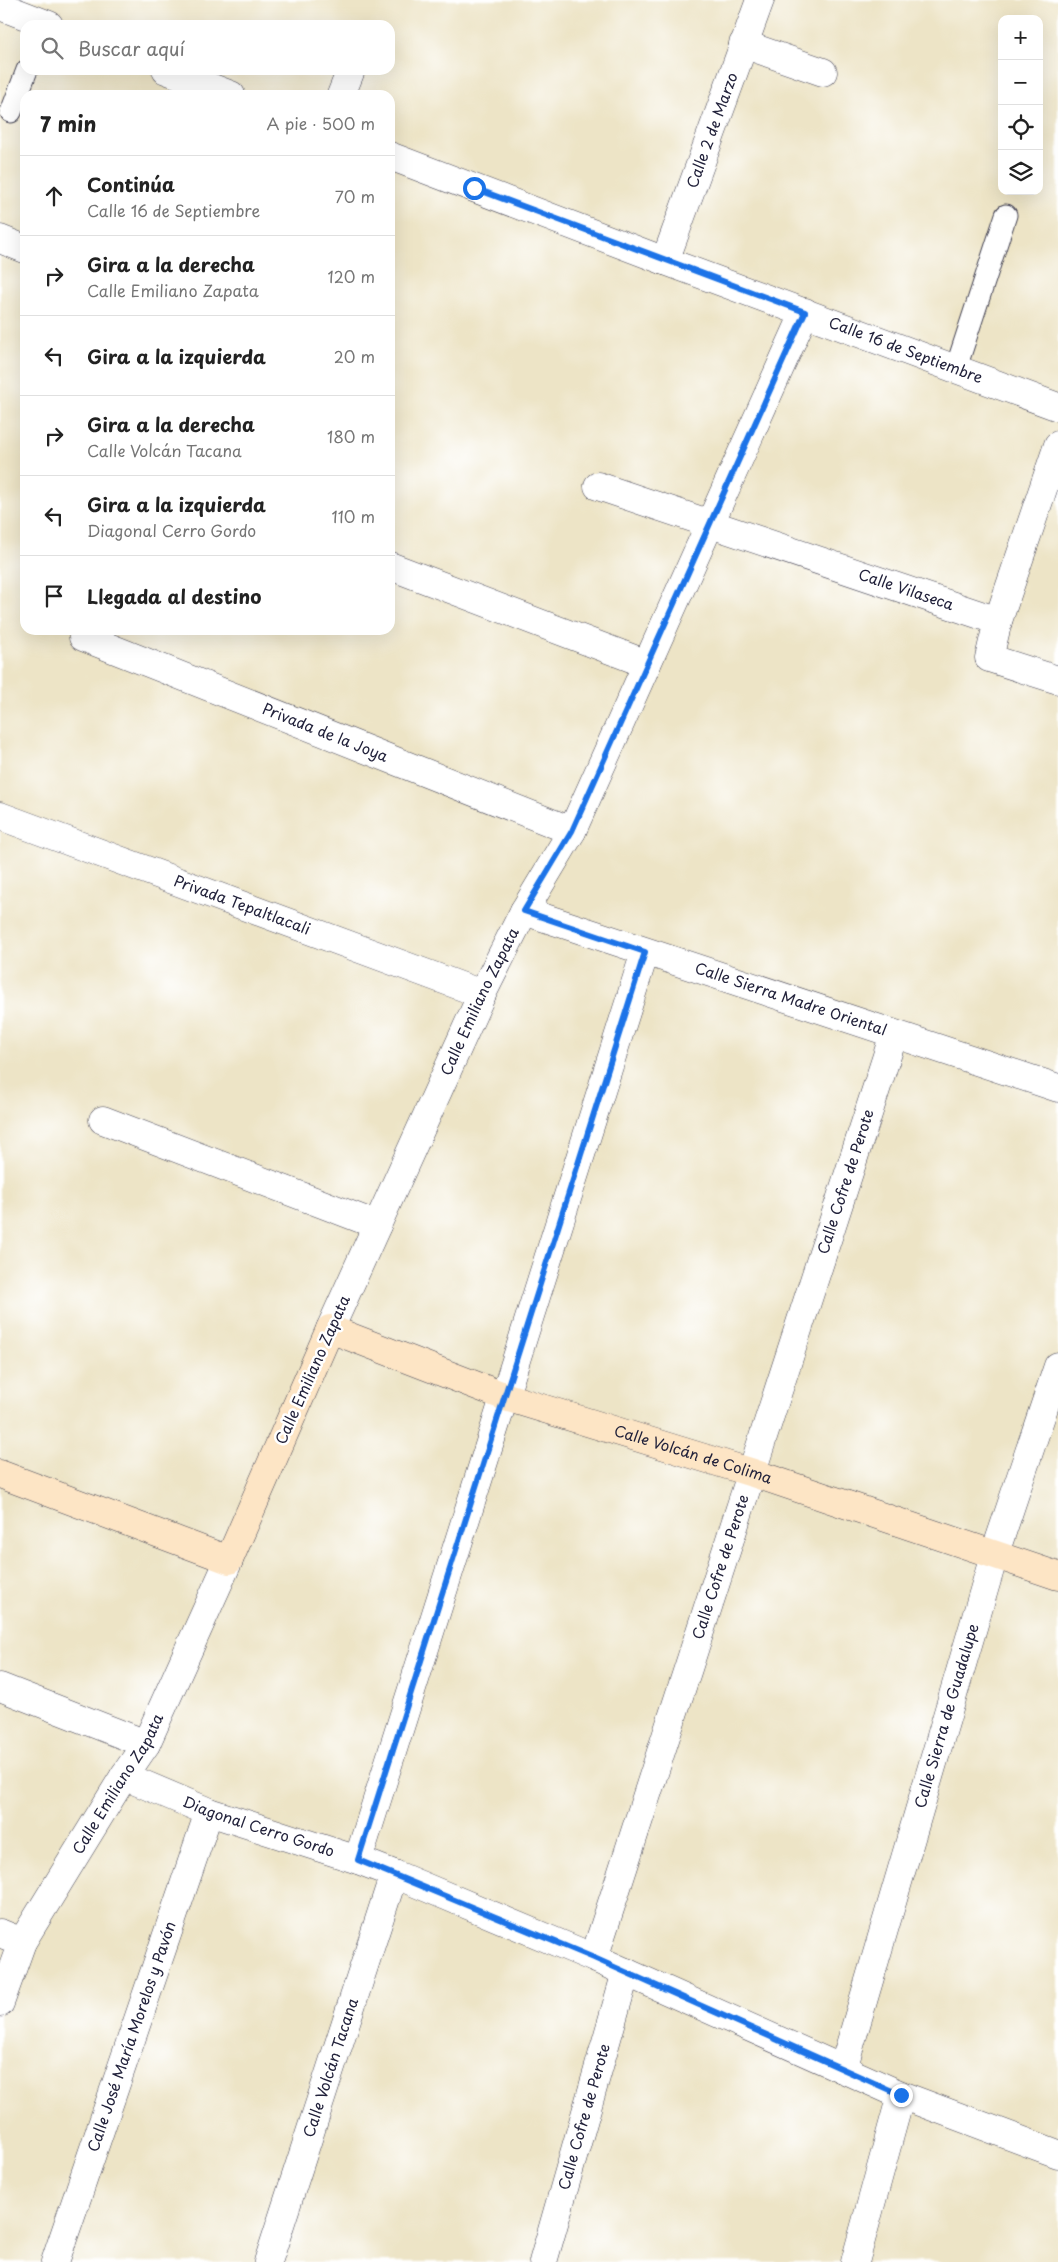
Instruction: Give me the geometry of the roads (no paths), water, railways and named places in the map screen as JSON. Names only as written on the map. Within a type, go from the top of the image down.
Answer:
[{"type":"street","name":"Calle 2 de Marzo","points":[[665,261],[760,0]]},
{"type":"street","points":[[0,6],[36,20]]},
{"type":"street","points":[[744,44],[823,72]]},
{"type":"street","points":[[179,75],[218,90]]},
{"type":"street","points":[[343,90],[349,75]]},
{"type":"street","name":"Calle 16 de Septiembre","points":[[395,158],[665,261],[1058,407]]},
{"type":"street","points":[[0,240],[20,247]]},
{"type":"street","name":"Calle Emiliano Zapata","points":[[0,2003],[11,1938],[146,1744],[330,1329],[482,994],[524,911],[572,831],[805,312]]},
{"type":"street","points":[[1058,445],[998,622],[989,658],[1058,680]]},
{"type":"street","name":"Calle Vilaseca","points":[[598,486],[998,622]]},
{"type":"street","points":[[395,568],[647,664]]},
{"type":"street","name":"Privada de la Joya","points":[[84,635],[83,637],[572,831]]},
{"type":"street","name":"Privada Tepaltlacali","points":[[0,816],[482,994]]},
{"type":"street","name":"Calle Sierra Madre Oriental","points":[[524,911],[1058,1088]]},
{"type":"street","points":[[358,1860],[506,1397],[645,952]]},
{"type":"street","name":"Calle Cofre de Perote","points":[[594,1958],[894,1034]]},
{"type":"street","points":[[103,1120],[377,1225]]},
{"type":"street","name":"Calle Volcán de Colima","points":[[330,1329],[506,1397],[753,1473],[994,1556],[1058,1576]]},
{"type":"street","name":"Calle Sierra de Guadalupe","points":[[843,2069],[994,1556],[1058,1366]]},
{"type":"street","points":[[0,1474],[229,1560]]},
{"type":"street","points":[[0,1687],[146,1744]]},
{"type":"street","name":"Diagonal Cerro Gordo","points":[[124,1776],[209,1812],[358,1860],[394,1874],[594,1958],[901,2095],[1058,2154]]},
{"type":"street","name":"Calle José María Morelos y Pavón","points":[[54,2262],[209,1812]]},
{"type":"street","name":"Calle Volcán Tacana","points":[[268,2262],[394,1874]]},
{"type":"street","name":"Calle Cofre de Perote","points":[[543,2262],[626,1972]]},
{"type":"street","points":[[855,2262],[901,2095]]},
{"type":"lane","points":[[12,112],[25,75]]},
{"type":"lane","points":[[956,368],[1006,216]]}]
